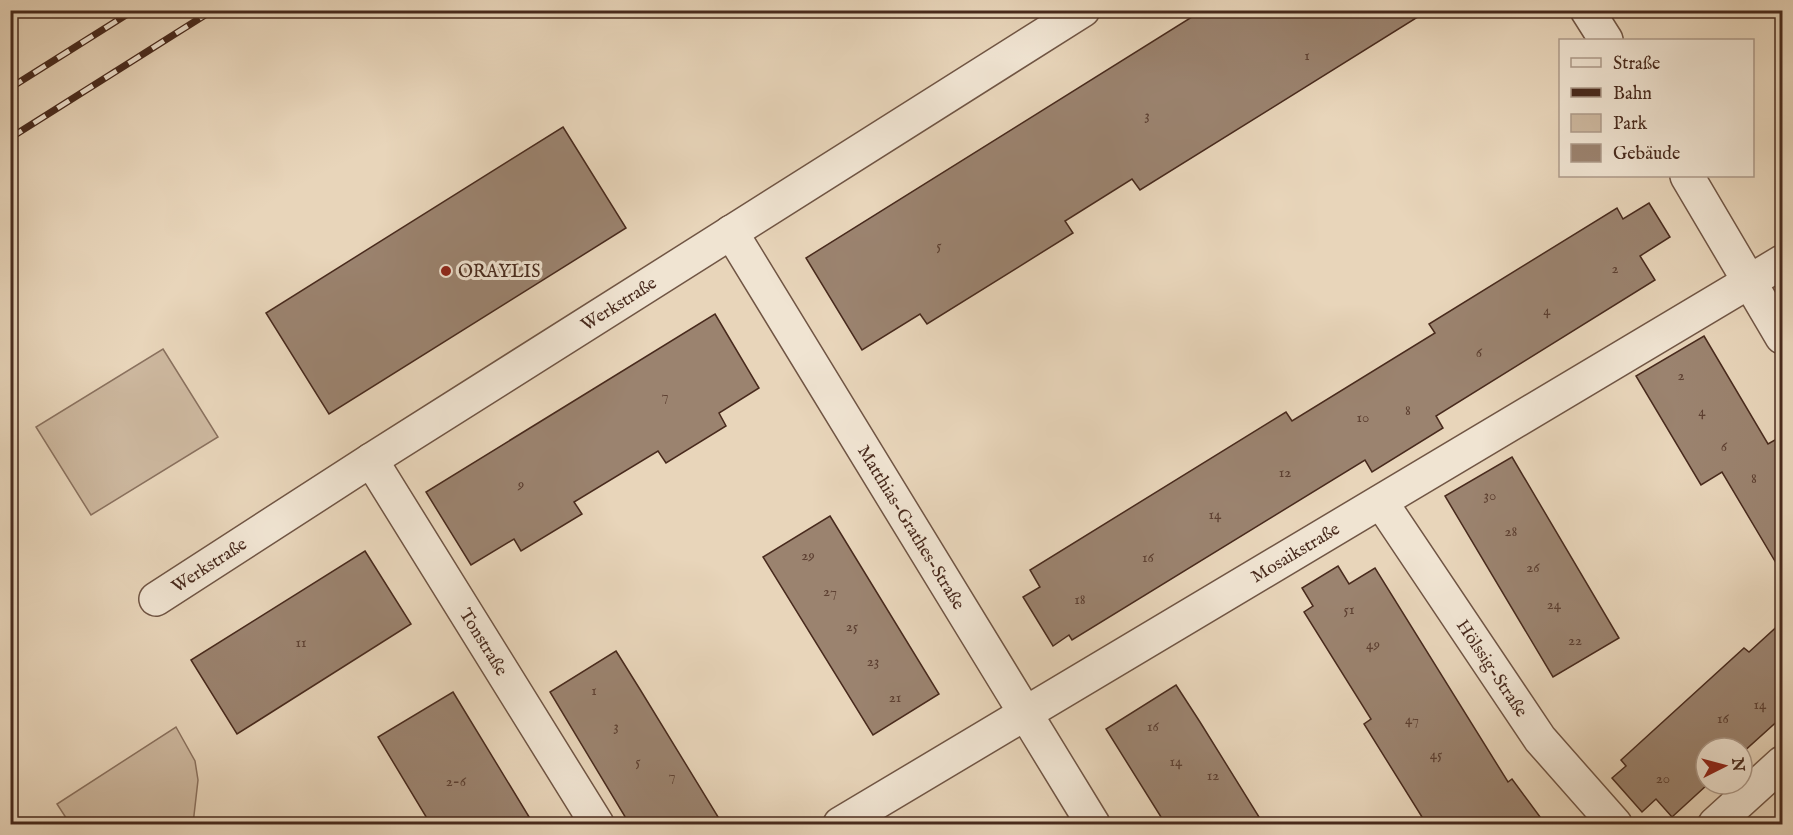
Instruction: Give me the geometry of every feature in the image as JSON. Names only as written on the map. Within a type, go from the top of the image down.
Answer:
[{"type":"street","name":"Werkstraße","points":[[156,599],[371,460],[1083,10]]},
{"type":"street","points":[[1587,10],[1605,39]]},
{"type":"street","points":[[1688,177],[1782,337]]},
{"type":"street","name":"Matthias-Grathes-Straße","points":[[731,232],[1093,825]]},
{"type":"street","points":[[1749,282],[1782,262]]},
{"type":"street","name":"Mosaikstraße","points":[[840,825],[1749,282]]},
{"type":"street","name":"Tonstraße","points":[[371,460],[597,825]]},
{"type":"street","name":"Hölssig-Straße","points":[[1381,502],[1540,739],[1615,825]]},
{"type":"street","points":[[1715,825],[1782,763]]},
{"type":"green space","points":[[163,349],[218,437],[91,515],[36,427]]},
{"type":"green space","points":[[176,727],[195,761],[198,780],[193,824],[70,824],[57,804]]},
{"type":"building","points":[[1203,10],[1429,10],[1140,190],[1132,179],[1065,221],[1073,233],[927,324],[920,314],[862,350],[806,258]]},
{"type":"building","name":"ORAYLIS","points":[[563,127],[626,228],[329,414],[266,313]]},
{"type":"building","points":[[1649,203],[1670,237],[1640,256],[1655,280],[1436,416],[1443,428],[1372,472],[1365,460],[1072,640],[1069,635],[1053,646],[1023,597],[1040,587],[1030,570],[1286,412],[1292,421],[1435,333],[1429,324],[1617,208],[1623,219]]},
{"type":"building","points":[[715,314],[759,388],[719,413],[726,426],[666,463],[658,451],[574,502],[582,514],[521,551],[514,539],[471,565],[426,492]]},
{"type":"building","points":[[1704,336],[1768,444],[1782,436],[1782,573],[1722,472],[1701,485],[1636,376]]},
{"type":"building","points":[[1512,457],[1619,638],[1553,677],[1445,496]]},
{"type":"building","points":[[830,516],[939,694],[873,735],[763,557]]},
{"type":"building","points":[[365,551],[411,624],[237,734],[191,660]]},
{"type":"building","points":[[1338,566],[1349,584],[1375,568],[1508,782],[1512,779],[1546,825],[1427,825],[1364,724],[1371,719],[1304,612],[1313,606],[1302,588]]},
{"type":"building","points":[[1782,622],[1782,717],[1754,742],[1754,736],[1694,736],[1695,796],[1672,817],[1656,799],[1642,812],[1612,778],[1626,766],[1621,760],[1744,648],[1749,652]]},
{"type":"building","points":[[616,651],[723,825],[630,825],[550,692]]},
{"type":"building","points":[[1176,685],[1264,825],[1166,825],[1106,729]]},
{"type":"building","points":[[453,692],[534,825],[431,825],[378,737]]},
{"type":"railway","points":[[10,88],[134,10]]},
{"type":"railway","points":[[10,138],[213,10]]},
{"type":"place","name":"ORAYLIS","points":[[446,271]]}]
